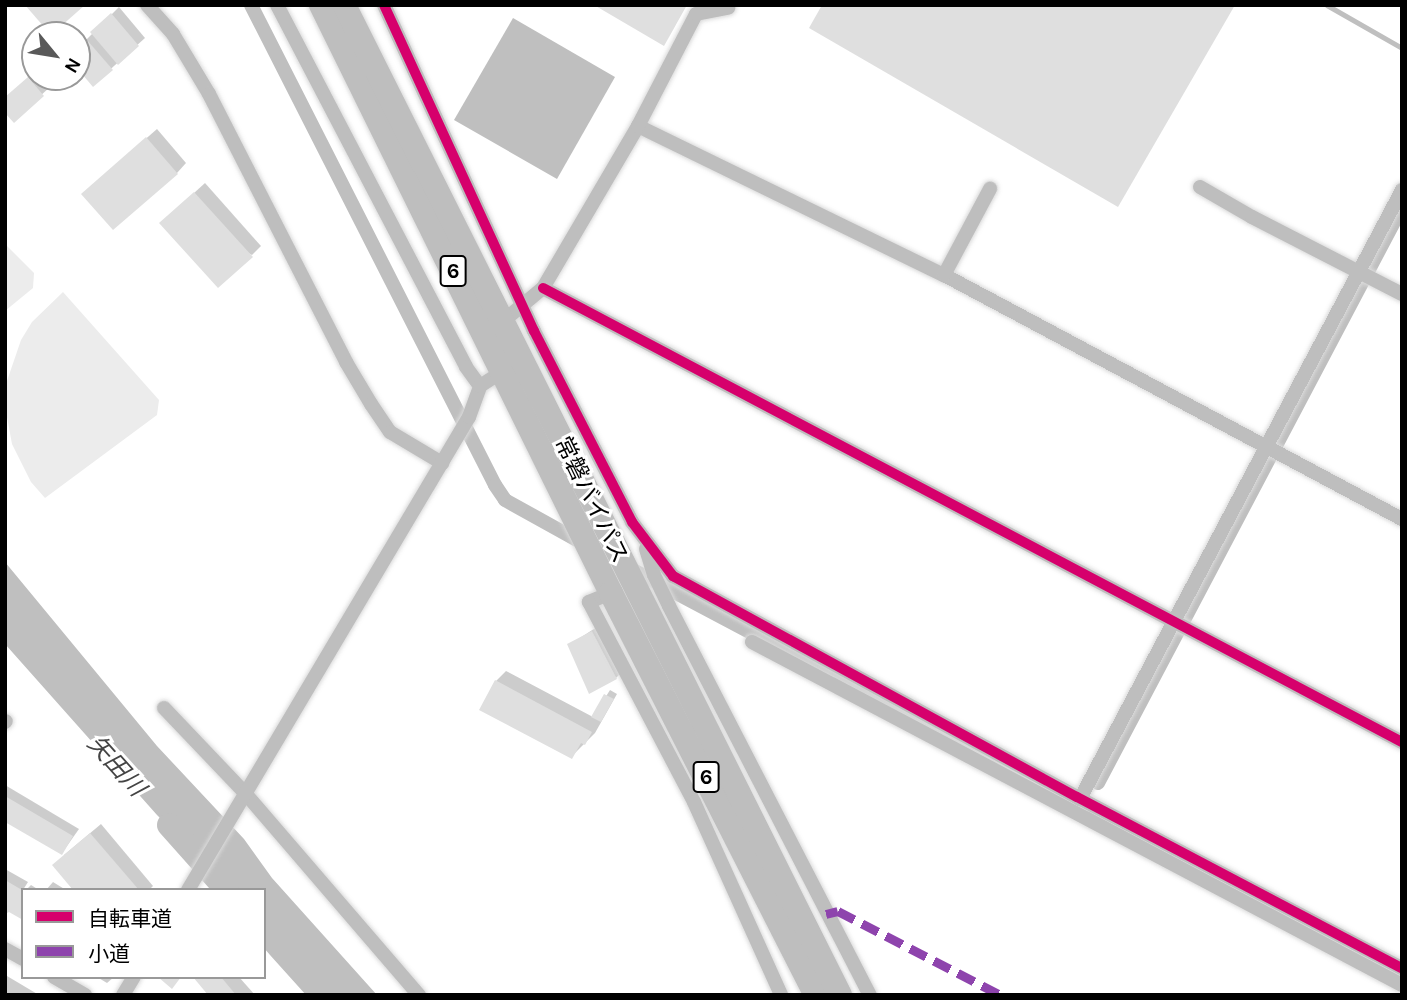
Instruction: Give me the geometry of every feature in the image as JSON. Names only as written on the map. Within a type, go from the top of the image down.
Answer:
[{"type":"highway","name":"常磐バイパス","points":[[321,5],[584,537],[606,556]]},
{"type":"highway","name":"常磐バイパス","points":[[344,5],[502,322],[619,584],[816,995]]},
{"type":"highway","name":"常磐バイパス","points":[[619,584],[790,891],[840,995]]},
{"type":"street","points":[[147,5],[173,34],[209,94],[346,362],[371,404],[390,432],[442,463]]},
{"type":"street","points":[[277,5],[466,367],[480,386]]},
{"type":"street","points":[[384,5],[534,331],[644,540],[664,596],[870,995]]},
{"type":"street","points":[[502,322],[544,288],[638,126],[696,14],[728,8]]},
{"type":"street","points":[[638,126],[944,275],[1402,519]]},
{"type":"street","points":[[1200,187],[1252,217],[1402,294]]},
{"type":"street","points":[[944,275],[990,189]]},
{"type":"street","points":[[1086,807],[1174,621],[1402,190]]},
{"type":"street","points":[[544,288],[1402,742]]},
{"type":"street","points":[[191,885],[458,436],[469,417],[480,386],[503,371]]},
{"type":"street","points":[[644,540],[674,576],[688,586],[1402,985]]},
{"type":"street","points":[[619,584],[589,602],[694,802],[781,995]]},
{"type":"street","points":[[751,642],[1086,807],[1402,968]]},
{"type":"street","points":[[164,708],[419,995]]},
{"type":"street","points":[[5,949],[21,958]]},
{"type":"street","points":[[57,979],[85,995]]},
{"type":"street","points":[[123,995],[133,979]]},
{"type":"shaded area","points":[[5,244],[34,273],[33,288],[5,311]]},
{"type":"shaded area","points":[[63,292],[159,400],[157,415],[45,498],[31,482],[12,444],[5,406],[7,381],[21,340],[32,322]]},
{"type":"water","points":[[513,18],[615,77],[557,179],[454,120]]},
{"type":"water","points":[[5,562],[157,746],[244,839],[272,878],[377,995],[306,995],[266,950],[266,888],[219,888],[206,864],[157,815],[5,644]]},
{"type":"building","points":[[25,5],[85,5],[67,21],[39,21]]},
{"type":"building","points":[[594,5],[687,5],[664,46]]},
{"type":"building","points":[[822,5],[1235,5],[1118,207],[809,28]]},
{"type":"building","points":[[111,13],[139,46],[118,65],[91,31]]},
{"type":"building","points":[[91,45],[113,70],[93,87],[91,85]]},
{"type":"building","points":[[21,83],[21,91],[40,91],[44,96],[14,123],[5,113],[5,97]]},
{"type":"building","points":[[146,137],[178,174],[113,230],[81,194]]},
{"type":"building","points":[[194,192],[253,257],[218,288],[159,223]]},
{"type":"building","points":[[592,631],[617,679],[589,694],[567,644]]},
{"type":"building","points":[[495,680],[592,732],[585,745],[581,743],[572,759],[479,710]]},
{"type":"building","points":[[604,694],[614,699],[601,722],[591,717]]},
{"type":"building","points":[[5,796],[73,836],[62,855],[5,822]]},
{"type":"building","points":[[90,833],[137,888],[71,888],[52,865]]},
{"type":"building","points":[[5,880],[21,889],[21,919],[9,912],[5,914]]},
{"type":"building","points":[[160,979],[180,979],[172,989]]},
{"type":"building","points":[[195,979],[223,979],[236,995],[208,995]]},
{"type":"waterway","points":[[251,5],[495,485],[505,500],[586,545]]},
{"type":"waterway","points":[[1327,5],[1402,48]]},
{"type":"waterway","points":[[1098,783],[1402,207]]},
{"type":"waterway","points":[[629,568],[1103,819]]},
{"type":"waterway","name":"矢田川","points":[[169,825],[225,888]]},
{"type":"marked path","points":[[826,914],[838,911],[1001,995]]},
{"type":"cycle path","points":[[384,5],[534,331],[632,522],[673,576],[1077,797],[1402,968]]},
{"type":"cycle path","points":[[543,288],[1402,742]]}]
